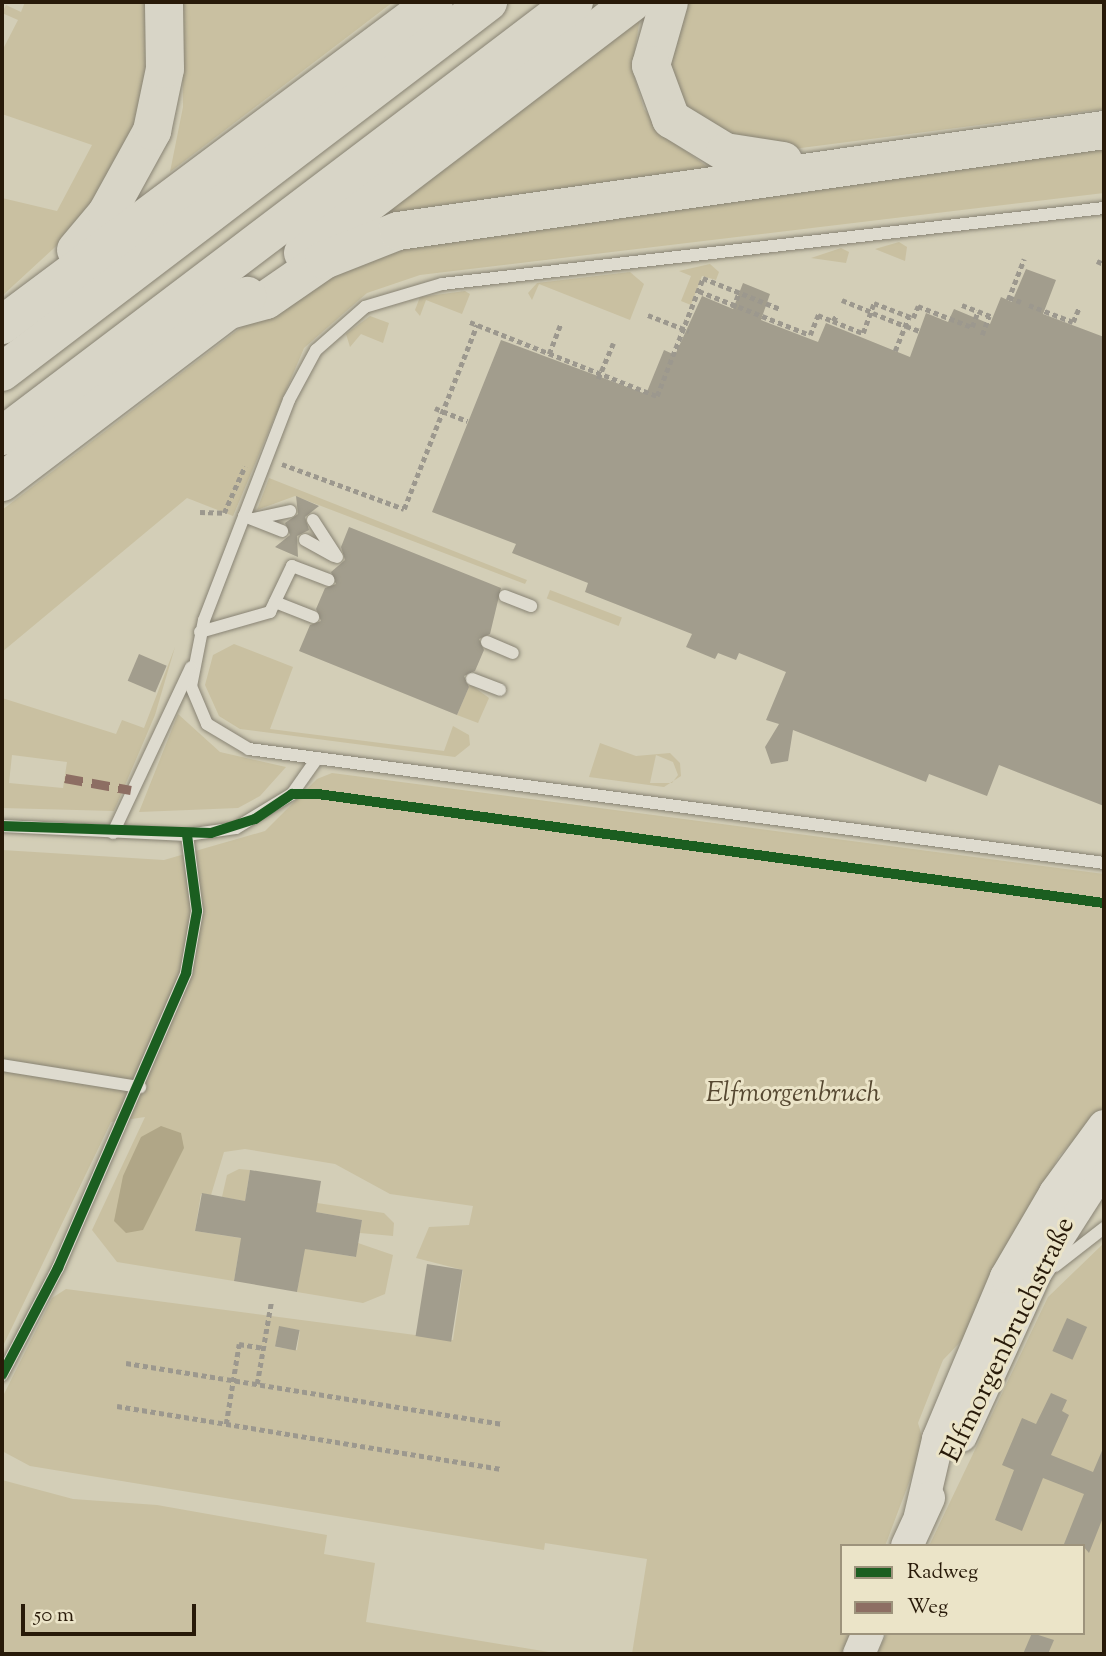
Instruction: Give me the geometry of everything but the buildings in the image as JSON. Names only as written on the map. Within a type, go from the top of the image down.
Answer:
[{"type":"highway","points":[[40,295],[107,213],[152,131],[165,69],[164,2]]},
{"type":"highway","points":[[2,325],[434,2]]},
{"type":"highway","points":[[2,372],[488,2]]},
{"type":"highway","points":[[2,436],[573,2]]},
{"type":"highway","points":[[2,482],[632,2]]},
{"type":"highway","points":[[668,2],[653,41],[653,85],[671,119],[725,152],[785,161],[1104,118]]},
{"type":"highway","points":[[226,311],[266,300],[324,260],[398,231],[1104,130]]},
{"type":"main road","name":"Elfmorgenbruchstraße","points":[[919,1516],[939,1439],[1006,1277],[1055,1193],[1104,1126]]},
{"type":"main road","name":"Elfmorgenbruchstraße","points":[[908,1544],[1027,1293],[1104,1166]]},
{"type":"main road","points":[[859,1654],[867,1635]]},
{"type":"lane","points":[[113,833],[191,667],[200,632],[248,518],[265,465],[316,350],[347,318],[401,292],[1104,208]]},
{"type":"lane","points":[[248,518],[290,511]]},
{"type":"lane","points":[[248,518],[282,531]]},
{"type":"lane","points":[[305,540],[337,557],[313,520]]},
{"type":"lane","points":[[200,632],[270,612],[292,566],[328,580]]},
{"type":"lane","points":[[505,596],[531,606]]},
{"type":"lane","points":[[275,602],[313,617]]},
{"type":"lane","points":[[487,642],[513,653]]},
{"type":"lane","points":[[191,667],[194,704],[216,733],[249,750],[1104,863]]},
{"type":"lane","points":[[472,679],[499,690]]},
{"type":"lane","points":[[2,827],[187,835],[256,819],[292,794],[316,760]]},
{"type":"lane","points":[[2,1375],[140,1087],[193,943],[197,911],[187,835]]},
{"type":"lane","points":[[2,1065],[140,1087]]},
{"type":"lane","points":[[1027,1293],[1104,1228]]},
{"type":"path","points":[[1021,302],[1009,298],[1024,259]]},
{"type":"path","points":[[1097,261],[1104,264]]},
{"type":"path","points":[[470,322],[558,360],[657,396],[686,330],[703,278],[780,309]]},
{"type":"path","points":[[699,290],[733,307],[810,335],[818,315],[834,318],[863,332],[874,303],[909,317]]},
{"type":"path","points":[[733,307],[739,292]]},
{"type":"path","points":[[842,300],[920,331]]},
{"type":"path","points":[[1029,304],[1073,322],[1079,307]]},
{"type":"path","points":[[962,305],[991,316],[982,335]]},
{"type":"path","points":[[895,351],[909,317],[918,306],[972,327],[978,311]]},
{"type":"path","points":[[648,315],[686,330]]},
{"type":"path","points":[[549,354],[561,323]]},
{"type":"path","points":[[200,512],[224,513],[242,466],[291,464],[404,509],[477,325]]},
{"type":"path","points":[[600,376],[612,343]]},
{"type":"path","points":[[435,408],[468,421]]},
{"type":"path","points":[[257,1384],[271,1303]]},
{"type":"path","points":[[226,1424],[239,1344],[263,1348]]},
{"type":"path","points":[[126,1363],[501,1424]]},
{"type":"path","points":[[117,1406],[500,1469]]},
{"type":"green space","points":[[25,2],[154,2],[149,99],[92,213],[2,296],[2,198],[57,211],[92,145],[2,114],[2,51],[18,20],[2,13],[6,5],[21,12]]},
{"type":"green space","points":[[182,2],[393,2],[170,172],[183,107]]},
{"type":"green space","points":[[682,2],[1104,2],[1104,109],[770,152],[682,115],[665,39]]},
{"type":"green space","points":[[640,17],[632,69],[644,109],[666,137],[709,168],[360,225]]},
{"type":"green space","points":[[1104,138],[1104,193],[420,275],[367,293],[304,348],[233,516],[187,498],[2,652],[2,510],[265,309],[367,253]]},
{"type":"green space","points":[[899,242],[907,247],[905,261],[875,249]]},
{"type":"green space","points":[[841,248],[849,252],[846,263],[811,258]]},
{"type":"green space","points":[[710,264],[719,272],[716,280],[702,276],[691,305],[681,301],[691,276],[679,271]]},
{"type":"green space","points":[[630,272],[644,284],[630,320],[539,284],[532,300],[528,293],[537,283]]},
{"type":"green space","points":[[465,291],[470,294],[462,314],[426,300],[420,316],[415,310],[420,297]]},
{"type":"green space","points":[[370,316],[389,323],[383,343],[361,334],[350,347],[346,334]]},
{"type":"green space","points":[[269,478],[527,580],[525,584],[295,496],[257,510]]},
{"type":"green space","points":[[550,590],[622,618],[619,626],[547,598]]},
{"type":"green space","points":[[234,644],[293,667],[270,729],[444,751],[453,726],[469,735],[470,745],[455,757],[240,729],[219,716],[205,685],[213,655]]},
{"type":"green space","points":[[175,647],[155,715],[114,811],[2,808],[2,698],[116,734],[122,720],[144,728]],"holes":[[[12,755],[67,762],[63,788],[9,783]]]},
{"type":"green space","points":[[470,684],[489,698],[478,723],[457,715]]},
{"type":"green space","points":[[178,714],[220,752],[286,767],[260,796],[238,808],[139,812]]},
{"type":"green space","points":[[600,743],[636,756],[670,753],[680,763],[681,776],[674,781],[678,775],[673,762],[656,755],[650,783],[670,783],[664,787],[589,777]]},
{"type":"green space","name":"Elfmorgenbruch","points":[[332,773],[1104,874],[1104,1108],[1059,1156],[966,1336],[943,1360],[918,1423],[924,1443],[886,1544],[840,1544],[840,1635],[850,1635],[842,1654],[632,1654],[647,1559],[545,1543],[544,1550],[30,1466],[2,1451],[2,1398],[52,1298],[66,1289],[453,1340],[463,1270],[416,1258],[429,1227],[469,1225],[473,1206],[390,1194],[335,1164],[245,1149],[224,1152],[211,1195],[201,1194],[195,1231],[253,1240],[239,1251],[234,1281],[117,1262],[92,1230],[145,1117],[111,1122],[2,1348],[2,850],[164,860],[265,831],[317,779]],"holes":[[[279,1327],[300,1330],[297,1350],[275,1347]]]},
{"type":"green space","points":[[239,1169],[250,1170],[245,1201],[222,1197],[227,1175]]},
{"type":"green space","points":[[317,1203],[384,1213],[394,1223],[393,1236],[360,1233],[362,1220],[316,1212]]},
{"type":"green space","points":[[358,1243],[393,1255],[385,1294],[363,1303],[297,1292],[302,1261],[295,1247],[355,1257]]},
{"type":"green space","points":[[1104,1243],[1104,1654],[877,1654],[886,1635],[1085,1635],[1085,1544],[930,1544],[1048,1297]]},
{"type":"green space","points":[[2,1480],[73,1499],[157,1505],[327,1535],[324,1554],[375,1563],[366,1622],[561,1654],[2,1654]]},
{"type":"shaded area","points":[[161,1126],[181,1133],[184,1148],[143,1230],[126,1233],[114,1221],[123,1176],[141,1137]]},
{"type":"marked path","points":[[65,778],[131,790]]},
{"type":"cycle path","points":[[2,826],[211,833],[255,819],[292,794],[318,794],[1104,903]]},
{"type":"cycle path","points":[[2,1375],[58,1268],[186,973],[197,911],[187,835]]}]
